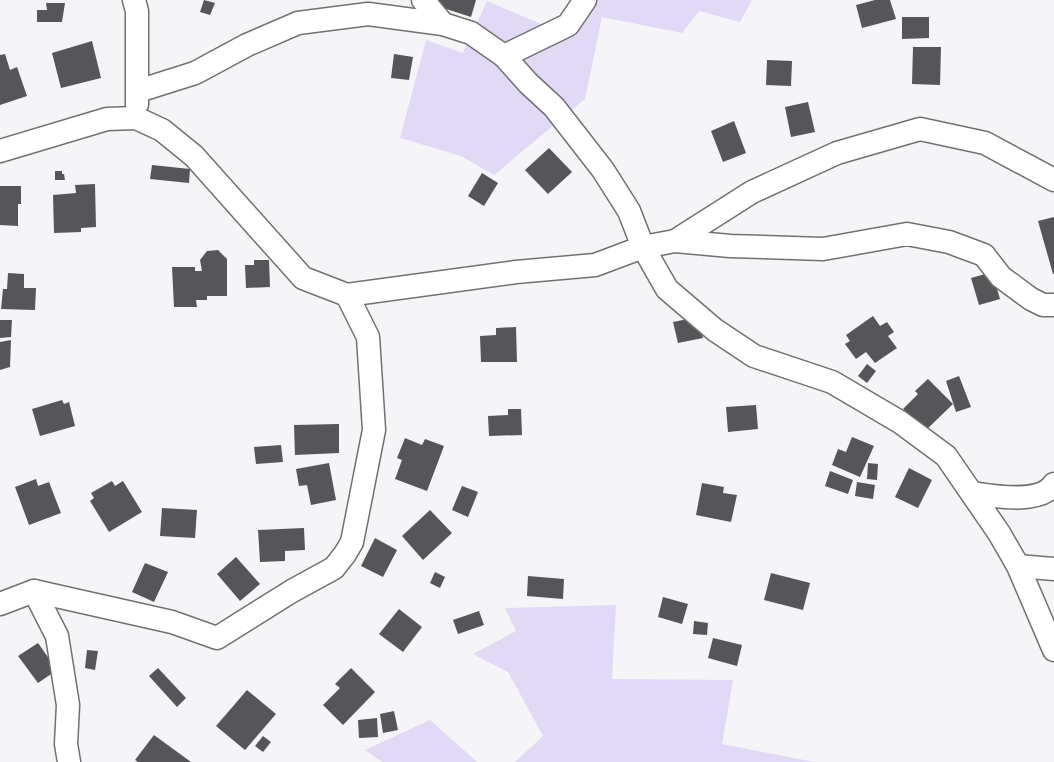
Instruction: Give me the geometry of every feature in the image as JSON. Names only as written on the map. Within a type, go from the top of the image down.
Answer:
[{"type":"street","points":[[134,0],[137,11],[138,91],[136,118]]},
{"type":"street","points":[[423,0],[443,24]]},
{"type":"street","points":[[504,56],[568,25],[585,0]]},
{"type":"street","points":[[138,91],[194,72],[247,45],[298,23],[368,14],[443,24],[471,34],[504,56],[528,83],[554,107],[603,170],[629,211],[643,247],[667,289],[715,330],[754,356],[832,382],[900,422],[946,456],[999,533],[1018,566],[1054,650]]},
{"type":"street","points":[[0,151],[107,119],[136,118],[162,130],[194,156],[302,278],[347,295],[516,272],[595,265],[643,247],[675,241],[730,246],[824,249],[907,234],[949,242],[984,255],[1001,277],[1031,299],[1043,305],[1054,305]]},
{"type":"street","points":[[675,241],[752,192],[828,157],[920,129],[985,143],[1054,180]]},
{"type":"street","points":[[0,604],[34,591],[172,622],[217,638],[292,591],[334,568],[352,542],[374,430],[368,337],[347,295]]},
{"type":"street","points":[[972,493],[1014,498],[1034,496],[1050,490],[1054,484]]},
{"type":"street","points":[[1018,566],[1054,569]]},
{"type":"street","points":[[34,591],[57,636],[68,705],[66,744],[69,762]]},
{"type":"shaded area","points":[[576,0],[752,0],[740,22],[699,11],[682,33],[602,17],[585,99],[494,175],[461,156],[400,138],[426,40],[463,53],[487,1],[562,33]]},
{"type":"shaded area","points":[[616,605],[612,679],[733,680],[722,744],[814,762],[515,762],[543,736],[508,672],[473,654],[516,631],[505,608]]},
{"type":"shaded area","points":[[430,720],[477,762],[382,762],[365,750]]},
{"type":"building","points":[[204,0],[215,3],[210,15],[200,12]]},
{"type":"building","points":[[439,0],[476,0],[471,17],[437,6]]},
{"type":"building","points":[[875,0],[890,0],[896,19],[862,28],[856,5]]},
{"type":"building","points":[[46,3],[65,3],[62,22],[37,22],[37,10],[47,10]]},
{"type":"building","points":[[902,17],[929,17],[929,38],[902,39]]},
{"type":"building","points":[[92,41],[101,78],[61,88],[52,53]]},
{"type":"building","points":[[913,47],[941,47],[940,85],[912,84]]},
{"type":"building","points":[[5,54],[10,70],[17,67],[27,96],[0,105],[0,55]]},
{"type":"building","points":[[394,54],[413,57],[409,80],[391,78]]},
{"type":"building","points":[[767,60],[792,61],[791,86],[766,85]]},
{"type":"building","points":[[808,102],[815,132],[791,137],[785,107]]},
{"type":"building","points":[[734,121],[746,153],[723,162],[711,131]]},
{"type":"building","points":[[549,148],[572,172],[548,194],[525,170]]},
{"type":"building","points":[[152,165],[190,169],[189,183],[150,179]]},
{"type":"building","points":[[55,171],[62,171],[65,180],[55,180]]},
{"type":"building","points":[[482,173],[498,183],[484,206],[468,196]]},
{"type":"building","points":[[95,184],[96,227],[81,228],[81,232],[54,233],[53,195],[76,193],[75,185]]},
{"type":"building","points":[[0,186],[21,186],[21,204],[18,204],[18,226],[0,225]]},
{"type":"building","points":[[1054,217],[1054,274],[1053,274],[1038,221]]},
{"type":"building","points":[[218,250],[227,259],[227,296],[207,296],[207,300],[196,300],[197,307],[174,307],[172,267],[195,267],[195,271],[202,271],[200,260],[207,251]]},
{"type":"building","points":[[254,260],[269,260],[270,287],[246,288],[245,265],[254,265]]},
{"type":"building","points":[[992,272],[1000,299],[979,305],[971,278]]},
{"type":"building","points":[[8,273],[24,274],[24,288],[36,288],[35,310],[1,309],[3,289],[7,289]]},
{"type":"building","points":[[873,316],[880,326],[887,322],[894,332],[888,336],[897,348],[875,363],[866,352],[856,359],[845,344],[850,341],[846,335]]},
{"type":"building","points":[[698,317],[703,338],[678,343],[673,322]]},
{"type":"building","points":[[0,320],[12,320],[11,337],[0,338]]},
{"type":"building","points":[[516,327],[517,362],[481,362],[480,336],[496,335],[496,328]]},
{"type":"building","points":[[11,340],[10,367],[0,370],[0,342]]},
{"type":"building","points":[[867,364],[876,371],[867,383],[858,376]]},
{"type":"building","points":[[959,376],[971,407],[956,412],[946,381]]},
{"type":"building","points":[[928,379],[953,404],[925,431],[903,409],[918,394],[915,391]]},
{"type":"building","points":[[62,400],[64,404],[69,402],[75,426],[40,436],[32,409]]},
{"type":"building","points":[[756,405],[758,429],[728,432],[726,407]]},
{"type":"building","points":[[508,409],[521,409],[522,435],[489,436],[488,416],[508,415]]},
{"type":"building","points":[[339,424],[339,453],[295,455],[294,425]]},
{"type":"building","points":[[852,437],[874,446],[860,477],[832,465],[838,449],[846,452]]},
{"type":"building","points":[[405,438],[422,445],[425,439],[444,446],[427,491],[395,479],[402,460],[397,458]]},
{"type":"building","points":[[281,445],[283,462],[256,464],[254,447]]},
{"type":"building","points":[[329,463],[336,500],[311,505],[307,485],[299,486],[296,469]]},
{"type":"building","points":[[868,463],[878,464],[877,480],[867,479]]},
{"type":"building","points":[[909,468],[932,480],[918,508],[895,497]]},
{"type":"building","points":[[830,471],[853,480],[848,494],[825,486]]},
{"type":"building","points":[[36,479],[38,486],[49,482],[61,513],[29,525],[15,487]]},
{"type":"building","points":[[112,481],[115,486],[123,481],[142,512],[109,532],[90,501],[94,498],[91,493]]},
{"type":"building","points":[[857,482],[875,485],[873,499],[855,496]]},
{"type":"building","points":[[702,483],[724,487],[723,493],[737,495],[731,522],[696,515]]},
{"type":"building","points":[[462,486],[478,492],[468,517],[452,510]]},
{"type":"building","points":[[162,508],[197,510],[195,538],[160,536]]},
{"type":"building","points":[[430,510],[452,533],[423,560],[402,536]]},
{"type":"building","points":[[304,528],[305,550],[285,551],[285,561],[260,562],[258,530]]},
{"type":"building","points":[[375,538],[397,550],[383,577],[361,566]]},
{"type":"building","points":[[236,557],[260,584],[240,601],[217,574]]},
{"type":"building","points":[[145,563],[168,572],[154,602],[132,592]]},
{"type":"building","points":[[435,572],[445,577],[440,588],[430,583]]},
{"type":"building","points":[[771,573],[810,583],[803,610],[764,600]]},
{"type":"building","points":[[528,576],[564,579],[563,599],[527,596]]},
{"type":"building","points":[[663,597],[688,604],[682,624],[658,617]]},
{"type":"building","points":[[399,609],[422,627],[403,652],[379,634]]},
{"type":"building","points":[[479,611],[484,625],[458,634],[453,620]]},
{"type":"building","points":[[694,621],[708,623],[707,635],[693,634]]},
{"type":"building","points":[[713,638],[742,645],[737,666],[708,658]]},
{"type":"building","points":[[38,643],[57,670],[38,683],[18,656]]},
{"type":"building","points":[[87,650],[98,651],[95,670],[85,668]]},
{"type":"building","points":[[158,668],[186,698],[177,707],[149,676]]},
{"type":"building","points":[[351,668],[375,692],[343,725],[323,705],[340,688],[335,684]]},
{"type":"building","points":[[247,690],[276,714],[245,750],[216,726]]},
{"type":"building","points":[[394,711],[398,730],[383,733],[380,714]]},
{"type":"building","points":[[377,718],[378,737],[359,738],[358,720]]},
{"type":"building","points":[[154,735],[191,762],[138,762],[135,760]]},
{"type":"building","points":[[263,736],[271,742],[263,752],[255,746]]}]
